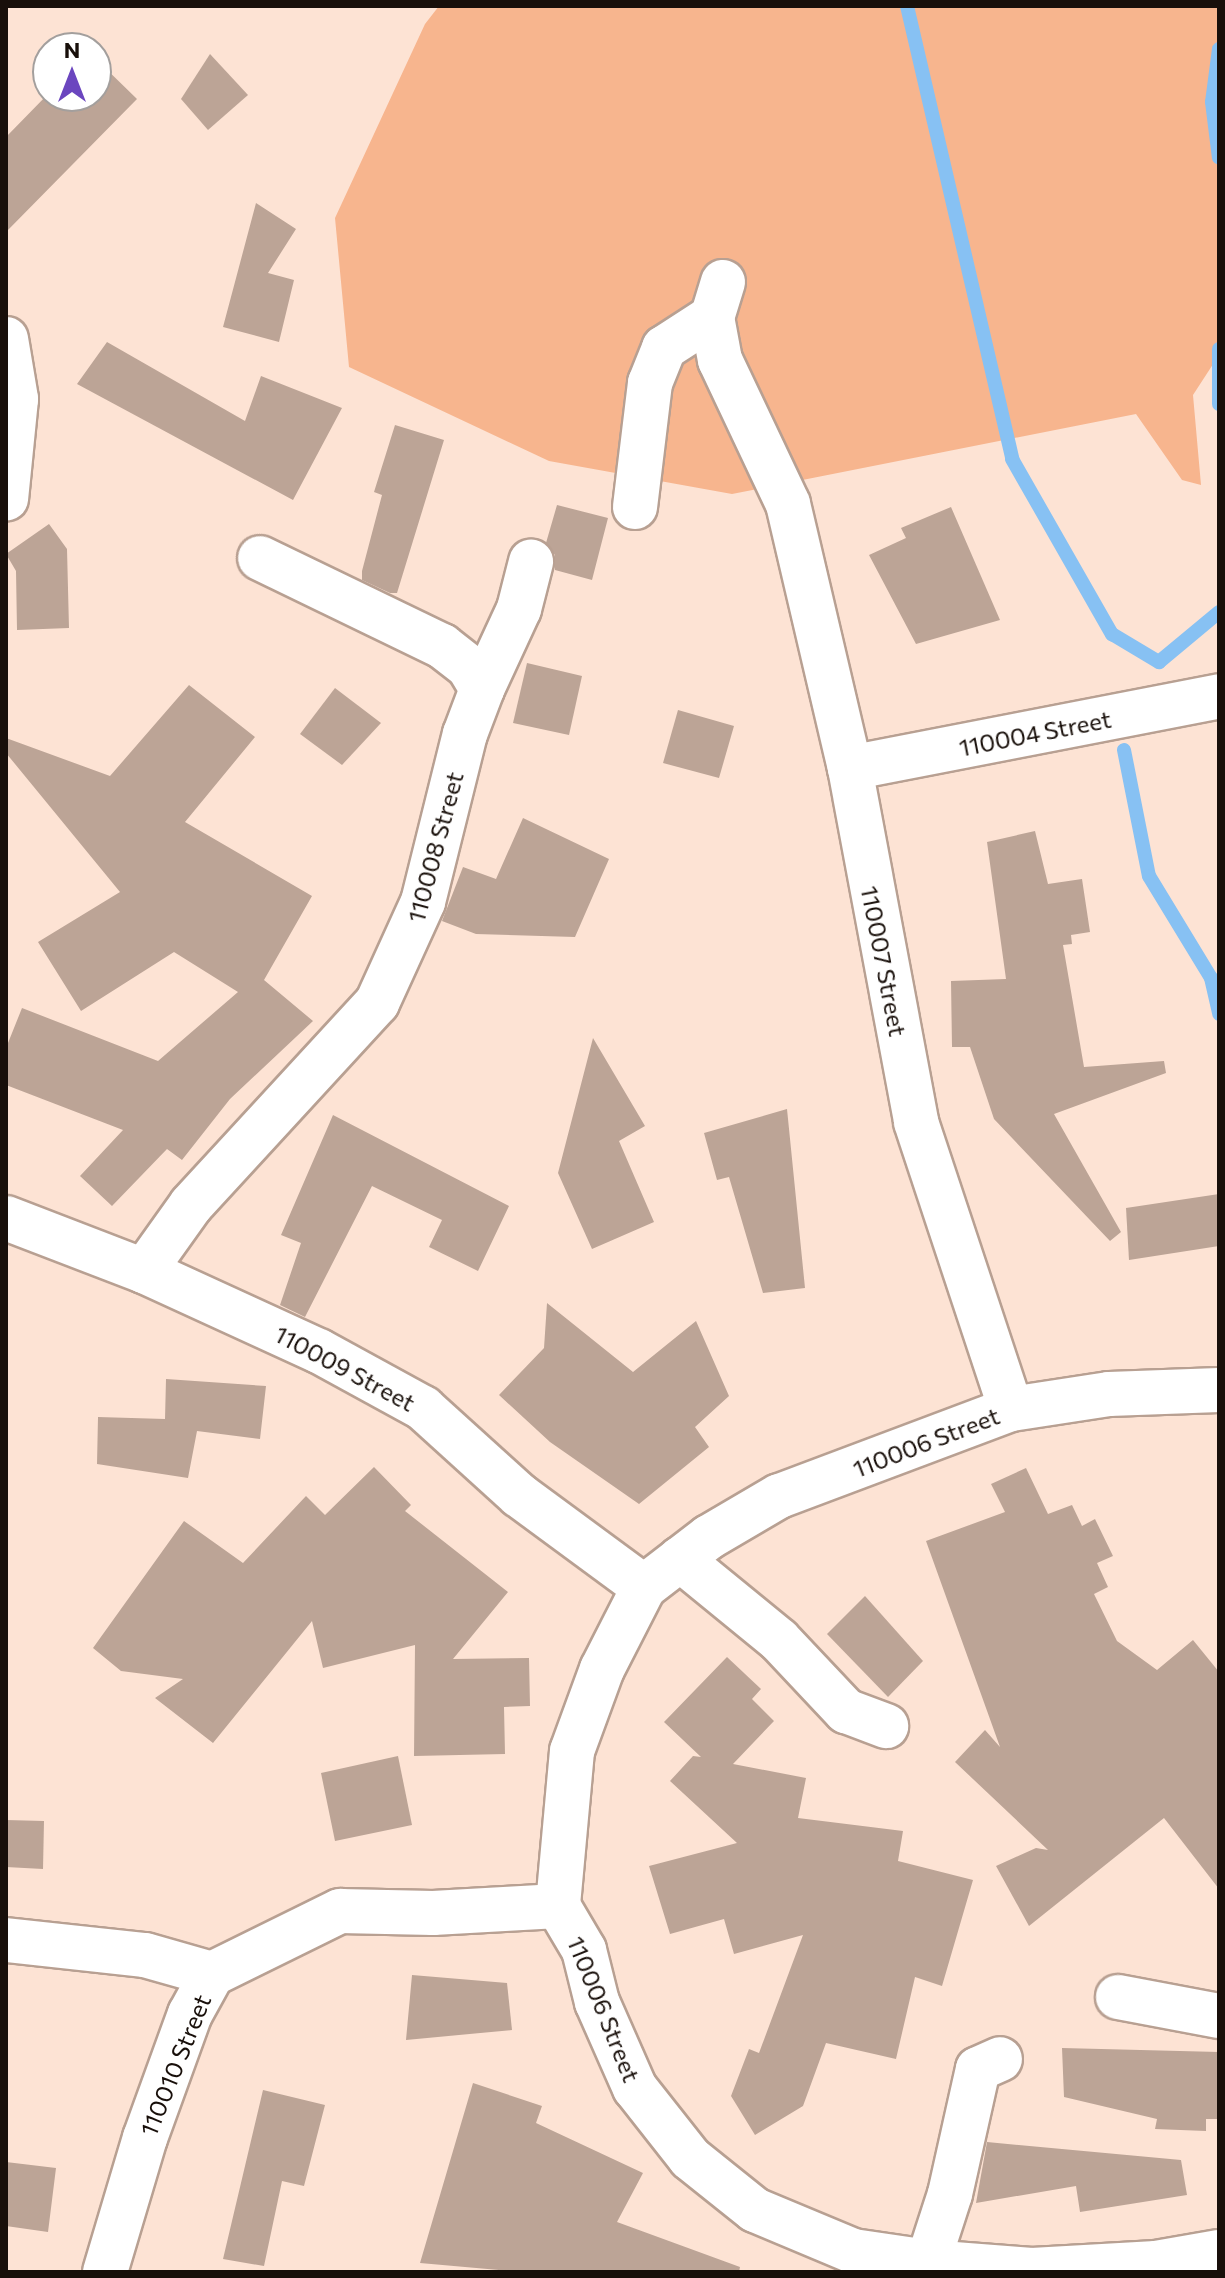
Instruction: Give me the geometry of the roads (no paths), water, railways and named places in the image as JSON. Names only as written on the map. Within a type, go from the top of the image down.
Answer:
[{"type":"street","name":"110007 Street","points":[[635,507],[650,383],[664,348],[718,299],[720,360],[788,504],[850,768],[916,1122],[1011,1409]]},
{"type":"street","points":[[6,339],[16,399],[6,499]]},
{"type":"street","points":[[260,558],[442,646],[469,667],[482,689]]},
{"type":"street","name":"110008 Street","points":[[144,1271],[191,1205],[377,1003],[423,902],[465,734],[519,609],[531,562]]},
{"type":"street","name":"110004 Street","points":[[850,768],[1219,696]]},
{"type":"street","name":"110009 Street","points":[[6,1218],[144,1271],[319,1351],[423,1408],[519,1495],[644,1587]]},
{"type":"street","name":"110006 Street","points":[[1219,1390],[1109,1394],[1011,1409],[779,1496],[680,1559],[644,1587],[602,1669],[572,1751],[558,1906],[584,1950],[597,2002],[635,2088],[690,2158],[755,2210],[812,2237],[853,2251],[928,2262],[1032,2270],[1156,2263],[1219,2252]]},
{"type":"street","points":[[680,1559],[779,1640],[846,1711],[886,1726]]},
{"type":"street","name":"110010 Street","points":[[105,2272],[145,2138],[190,2014],[212,1974],[340,1911],[433,1913],[558,1906]]},
{"type":"street","points":[[6,1940],[145,1955],[212,1974]]},
{"type":"street","points":[[1118,1997],[1219,2016]]},
{"type":"street","points":[[928,2262],[950,2194],[978,2069],[1000,2059]]},
{"type":"waterway","points":[[907,6],[1012,459],[1112,634],[1159,662],[1219,612]]},
{"type":"waterway","points":[[1219,49],[1212,102],[1219,158]]},
{"type":"waterway","points":[[1219,349],[1219,404]]},
{"type":"waterway","points":[[1124,750],[1149,876],[1211,978],[1219,1014]]}]
